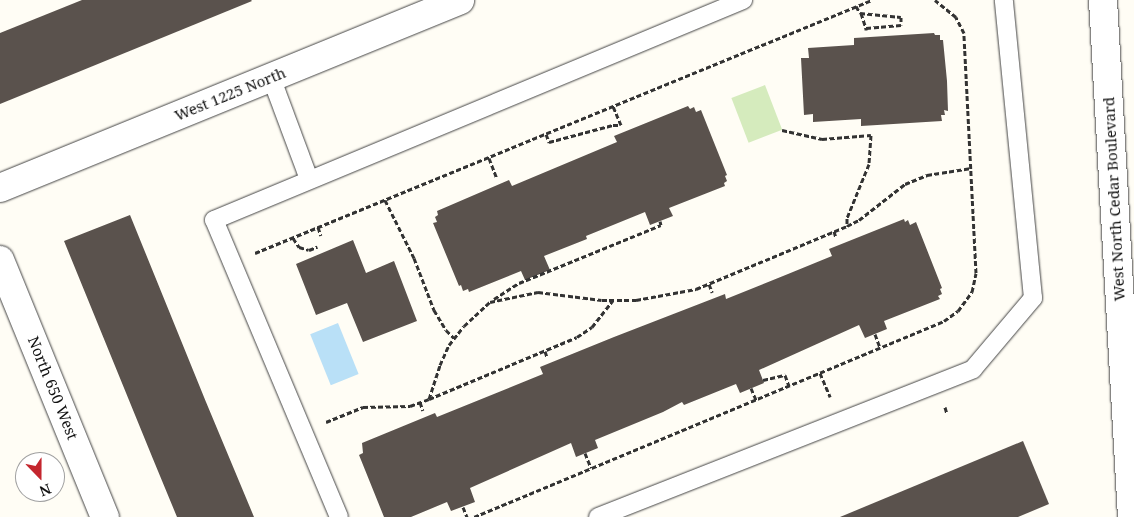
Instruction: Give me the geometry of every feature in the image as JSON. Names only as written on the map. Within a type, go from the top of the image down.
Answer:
[{"type":"street","name":"West 1225 North","points":[[0,188],[460,0]]},
{"type":"street","name":"West North Cedar Boulevard","points":[[1103,0],[1132,517]]},
{"type":"street","name":"North 650 West","points":[[0,260],[106,517]]},
{"type":"lane","points":[[339,517],[214,220],[742,0]]},
{"type":"lane","points":[[598,517],[973,369],[1033,298],[1004,0]]},
{"type":"lane","points":[[271,77],[309,179]]},
{"type":"path","points":[[259,262],[255,253],[872,0]]},
{"type":"path","points":[[474,517],[944,321],[958,311],[972,292],[976,273],[964,33],[956,17],[935,0]]},
{"type":"path","points":[[856,6],[866,29],[901,25],[901,17],[860,12]]},
{"type":"path","points":[[546,134],[549,142],[613,125],[621,125],[613,106]]},
{"type":"path","points":[[782,130],[822,139],[871,134],[869,164],[847,218],[847,226]]},
{"type":"path","points":[[489,158],[498,179]]},
{"type":"path","points":[[490,302],[538,292],[613,300],[636,300],[671,295],[709,284],[847,226],[859,220],[905,184],[927,175],[971,168]]},
{"type":"path","points":[[385,200],[414,258],[434,310],[446,330],[454,338]]},
{"type":"path","points":[[429,398],[440,365],[454,338],[490,302],[518,283],[661,225],[660,221]]},
{"type":"path","points":[[318,228],[322,236]]},
{"type":"path","points":[[834,231],[836,238]]},
{"type":"path","points":[[293,238],[299,247],[309,250],[317,247]]},
{"type":"path","points":[[709,284],[712,292]]},
{"type":"path","points":[[325,423],[363,407],[394,408],[410,406],[545,351],[577,337],[592,327],[613,300]]},
{"type":"path","points":[[875,334],[880,348]]},
{"type":"path","points":[[545,351],[548,357]]},
{"type":"path","points":[[764,380],[785,375],[789,386]]},
{"type":"path","points":[[752,388],[756,400]]},
{"type":"path","points":[[420,402],[423,410]]},
{"type":"path","points":[[321,414],[328,431]]},
{"type":"path","points":[[585,453],[591,468]]},
{"type":"path","points":[[463,507],[467,517]]},
{"type":"green space","points":[[765,85],[782,130],[749,143],[731,98]]},
{"type":"water","points":[[338,323],[359,374],[331,385],[310,334]]},
{"type":"building","points":[[82,0],[252,1],[0,104],[0,33]]},
{"type":"building","points":[[934,33],[935,35],[940,35],[940,40],[943,40],[947,81],[948,111],[944,110],[945,115],[941,115],[942,121],[861,126],[861,119],[813,122],[813,114],[804,115],[801,58],[809,58],[808,48],[854,45],[854,38]]},
{"type":"building","points":[[688,106],[690,109],[694,107],[696,112],[701,110],[727,175],[725,176],[727,181],[724,183],[725,186],[669,208],[673,216],[650,225],[645,212],[586,236],[587,239],[544,256],[550,270],[525,280],[521,271],[469,292],[468,289],[463,291],[461,285],[459,286],[433,223],[437,222],[435,217],[438,215],[437,211],[509,180],[512,186],[617,142],[614,136]]},
{"type":"building","points":[[130,215],[254,517],[177,517],[153,459],[64,241]]},
{"type":"building","points":[[904,219],[905,222],[908,220],[910,225],[916,222],[942,288],[940,289],[942,294],[938,296],[940,299],[884,321],[887,329],[865,338],[859,325],[759,370],[764,383],[740,393],[736,384],[684,405],[682,402],[663,412],[595,440],[598,448],[576,457],[571,443],[470,488],[475,502],[451,511],[447,502],[411,517],[384,517],[359,455],[363,453],[362,443],[435,413],[437,417],[543,374],[540,367],[614,337],[725,294],[726,299],[832,256],[829,249]]},
{"type":"building","points":[[353,240],[366,273],[394,261],[417,321],[363,342],[347,303],[316,315],[296,264]]},
{"type":"building","points":[[1023,441],[1049,504],[1018,517],[840,517]]}]
